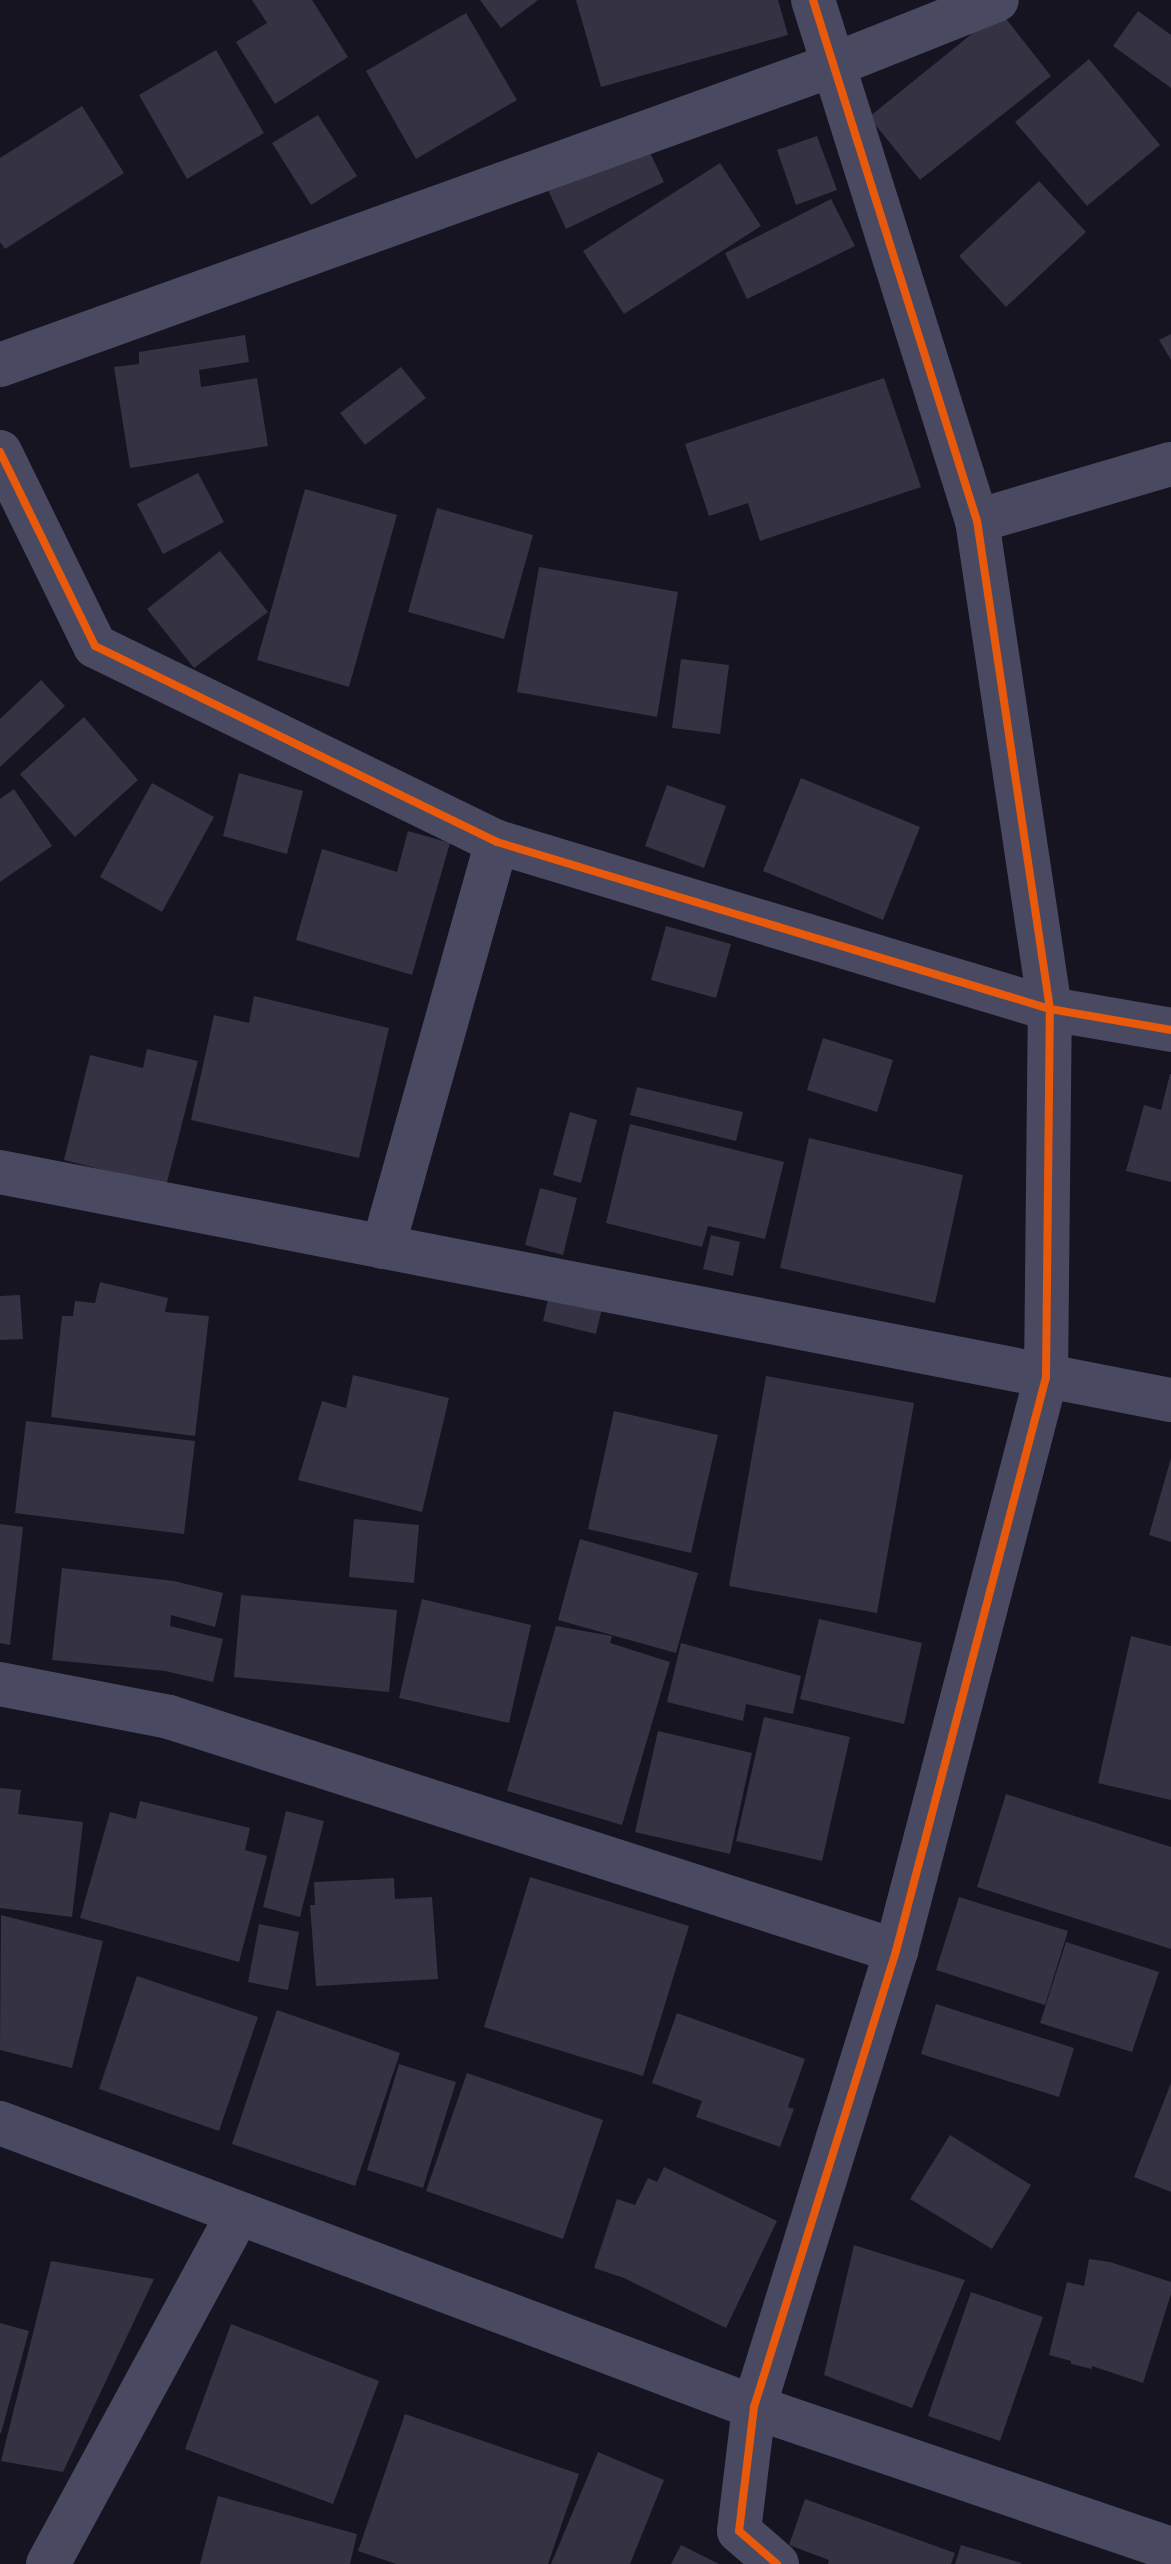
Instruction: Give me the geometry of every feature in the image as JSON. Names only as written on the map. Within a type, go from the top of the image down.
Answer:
[{"type":"street","points":[[777,2564],[739,2531],[754,2407],[896,1951],[1046,1377],[1050,1009],[977,521],[836,64],[813,0]]},
{"type":"street","points":[[0,365],[836,64],[997,0]]},
{"type":"street","points":[[0,452],[95,646],[497,842],[1050,1009],[1171,1030]]},
{"type":"street","points":[[977,521],[1171,464]]},
{"type":"street","points":[[383,1247],[497,842]]},
{"type":"street","points":[[0,1172],[1171,1400]]},
{"type":"street","points":[[0,1684],[169,1717],[896,1951]]},
{"type":"street","points":[[0,2123],[754,2407],[1171,2549]]},
{"type":"street","points":[[48,2564],[238,2214]]},
{"type":"building","points":[[252,0],[312,0],[348,57],[275,104],[236,42],[267,23]]},
{"type":"building","points":[[480,0],[538,0],[501,28]]},
{"type":"building","points":[[576,0],[778,0],[788,35],[601,87]]},
{"type":"building","points":[[1000,11],[1051,76],[920,180],[869,117]]},
{"type":"building","points":[[1138,11],[1171,35],[1171,88],[1113,46]]},
{"type":"building","points":[[466,13],[517,100],[416,159],[366,71]]},
{"type":"building","points":[[216,50],[264,133],[187,179],[139,95]]},
{"type":"building","points":[[1089,59],[1160,145],[1087,206],[1015,122]]},
{"type":"building","points":[[82,106],[124,173],[5,249],[0,242],[0,158]]},
{"type":"building","points":[[318,115],[357,176],[311,205],[272,143]]},
{"type":"building","points":[[817,136],[837,190],[796,205],[777,150]]},
{"type":"building","points":[[646,144],[664,182],[566,229],[548,190]]},
{"type":"building","points":[[720,163],[761,226],[624,314],[583,251]]},
{"type":"building","points":[[1039,181],[1086,232],[1006,307],[959,256]]},
{"type":"building","points":[[831,199],[855,246],[747,299],[725,253]]},
{"type":"building","points":[[1171,334],[1171,360],[1159,340]]},
{"type":"building","points":[[245,335],[249,362],[199,370],[201,387],[257,378],[268,446],[130,468],[114,367],[139,364],[139,352]]},
{"type":"building","points":[[401,367],[426,398],[365,445],[340,413]]},
{"type":"building","points":[[884,378],[921,487],[760,541],[748,503],[709,516],[685,444]]},
{"type":"building","points":[[198,473],[224,522],[163,554],[137,504]]},
{"type":"building","points":[[305,489],[397,515],[349,687],[257,660]]},
{"type":"building","points":[[437,508],[533,535],[504,639],[408,612]]},
{"type":"building","points":[[220,551],[268,612],[194,668],[147,609]]},
{"type":"building","points":[[539,567],[678,592],[657,717],[517,692]]},
{"type":"building","points":[[681,659],[729,665],[720,734],[672,728]]},
{"type":"building","points":[[41,680],[65,706],[0,767],[0,719]]},
{"type":"building","points":[[84,717],[138,780],[75,837],[20,774]]},
{"type":"building","points":[[239,773],[303,791],[287,854],[223,836]]},
{"type":"building","points":[[801,778],[920,827],[883,920],[763,871]]},
{"type":"building","points":[[152,783],[214,817],[162,912],[100,877]]},
{"type":"building","points":[[667,785],[726,806],[704,868],[645,846]]},
{"type":"building","points":[[14,789],[52,846],[0,882],[0,799]]},
{"type":"building","points":[[408,831],[450,843],[412,975],[296,940],[322,849],[397,872]]},
{"type":"building","points":[[666,926],[731,944],[716,998],[651,980]]},
{"type":"building","points":[[254,996],[389,1028],[359,1158],[191,1120],[214,1015],[249,1023]]},
{"type":"building","points":[[823,1038],[893,1060],[877,1112],[807,1090]]},
{"type":"building","points":[[147,1049],[198,1061],[166,1186],[64,1160],[90,1055],[143,1068]]},
{"type":"building","points":[[1170,1074],[1171,1182],[1126,1171],[1144,1105],[1161,1110]]},
{"type":"building","points":[[637,1087],[743,1112],[736,1141],[630,1115]]},
{"type":"building","points":[[570,1112],[597,1120],[581,1183],[553,1175]]},
{"type":"building","points":[[630,1124],[784,1162],[765,1239],[708,1226],[702,1247],[606,1223]]},
{"type":"building","points":[[809,1138],[963,1175],[935,1303],[780,1268]]},
{"type":"building","points":[[540,1188],[577,1198],[563,1255],[525,1245]]},
{"type":"building","points":[[711,1235],[740,1242],[733,1276],[703,1269]]},
{"type":"building","points":[[100,1282],[168,1298],[165,1312],[209,1316],[195,1436],[51,1417],[62,1316],[73,1316],[75,1301],[95,1303]]},
{"type":"building","points":[[552,1282],[605,1295],[596,1334],[543,1321]]},
{"type":"building","points":[[20,1295],[23,1339],[0,1340],[0,1296]]},
{"type":"building","points":[[353,1375],[449,1398],[422,1512],[298,1480],[322,1401],[346,1408]]},
{"type":"building","points":[[766,1376],[914,1403],[877,1613],[729,1586]]},
{"type":"building","points":[[614,1411],[718,1435],[691,1553],[588,1529]]},
{"type":"building","points":[[26,1421],[195,1441],[184,1534],[15,1513]]},
{"type":"building","points":[[1171,1458],[1171,1542],[1149,1535]]},
{"type":"building","points":[[354,1519],[419,1525],[414,1583],[349,1577]]},
{"type":"building","points":[[0,1524],[23,1527],[10,1645],[0,1643]]},
{"type":"building","points":[[580,1539],[698,1573],[676,1653],[558,1620]]},
{"type":"building","points":[[62,1568],[174,1581],[223,1593],[215,1627],[171,1615],[170,1626],[223,1639],[213,1682],[165,1671],[52,1660]]},
{"type":"building","points":[[241,1595],[397,1610],[389,1692],[234,1677]]},
{"type":"building","points":[[422,1599],[531,1625],[509,1723],[399,1698]]},
{"type":"building","points":[[819,1619],[922,1643],[904,1724],[800,1699]]},
{"type":"building","points":[[556,1626],[612,1636],[610,1643],[670,1662],[622,1825],[507,1791]]},
{"type":"building","points":[[1131,1636],[1171,1646],[1171,1800],[1098,1783]]},
{"type":"building","points":[[681,1643],[801,1676],[793,1714],[746,1704],[743,1721],[667,1702]]},
{"type":"building","points":[[764,1717],[850,1737],[822,1861],[736,1841]]},
{"type":"building","points":[[658,1731],[752,1753],[730,1854],[635,1832]]},
{"type":"building","points":[[0,1788],[21,1790],[18,1814],[83,1822],[72,1917],[0,1908]]},
{"type":"building","points":[[1006,1794],[1171,1847],[1171,1949],[977,1887]]},
{"type":"building","points":[[140,1801],[250,1828],[245,1850],[267,1856],[239,1962],[80,1918],[110,1812],[136,1819]]},
{"type":"building","points":[[286,1811],[324,1821],[300,1917],[263,1907]]},
{"type":"building","points":[[530,1877],[689,1926],[643,2076],[484,2027]]},
{"type":"building","points":[[394,1878],[395,1899],[432,1897],[438,1979],[316,1986],[310,1905],[315,1905],[314,1882]]},
{"type":"building","points":[[959,1897],[1068,1931],[1045,2005],[936,1970]]},
{"type":"building","points":[[1,1915],[103,1941],[72,2068],[0,2050]]},
{"type":"building","points":[[259,1924],[299,1932],[288,1990],[248,1982]]},
{"type":"building","points":[[1066,1942],[1159,1972],[1132,2052],[1040,2023]]},
{"type":"building","points":[[137,1976],[258,2017],[219,2131],[99,2089]]},
{"type":"building","points":[[936,2004],[1074,2048],[1059,2097],[921,2054]]},
{"type":"building","points":[[277,2010],[400,2053],[355,2186],[232,2144]]},
{"type":"building","points":[[677,2013],[805,2059],[788,2107],[794,2109],[780,2147],[696,2117],[702,2101],[652,2083]]},
{"type":"building","points":[[399,2064],[456,2082],[423,2188],[367,2170]]},
{"type":"building","points":[[467,2073],[603,2120],[563,2239],[426,2191]]},
{"type":"building","points":[[1171,2083],[1171,2192],[1134,2177]]},
{"type":"building","points":[[950,2135],[1031,2185],[992,2249],[910,2199]]},
{"type":"building","points":[[664,2167],[777,2221],[726,2328],[624,2278],[594,2268],[617,2199],[635,2205],[648,2178],[657,2182]]},
{"type":"building","points":[[854,2245],[965,2280],[912,2408],[824,2375]]},
{"type":"building","points":[[1089,2259],[1110,2262],[1171,2282],[1171,2294],[1143,2383],[1049,2355],[1067,2282],[1084,2286]]},
{"type":"building","points":[[51,2261],[154,2279],[63,2472],[1,2461]]},
{"type":"building","points":[[971,2292],[1043,2317],[1000,2441],[928,2416]]},
{"type":"building","points":[[0,2323],[29,2331],[1,2433],[0,2433]]},
{"type":"building","points":[[231,2324],[379,2381],[333,2504],[185,2449]]},
{"type":"building","points":[[405,2414],[579,2474],[548,2564],[396,2564],[358,2551]]},
{"type":"building","points":[[598,2452],[664,2480],[630,2564],[551,2564]]},
{"type":"building","points":[[218,2496],[357,2534],[350,2564],[200,2564]]},
{"type":"building","points":[[805,2499],[955,2553],[951,2564],[828,2564],[829,2560],[789,2545]]},
{"type":"building","points":[[681,2545],[719,2564],[671,2564]]},
{"type":"building","points":[[961,2545],[1021,2563],[1021,2564],[955,2564]]},
{"type":"cycle path","points":[[777,2564],[739,2531],[754,2407],[896,1951],[1046,1377],[1050,1009],[977,521],[813,0]]},
{"type":"cycle path","points":[[0,452],[95,646],[497,842],[1050,1009],[1171,1030]]}]
